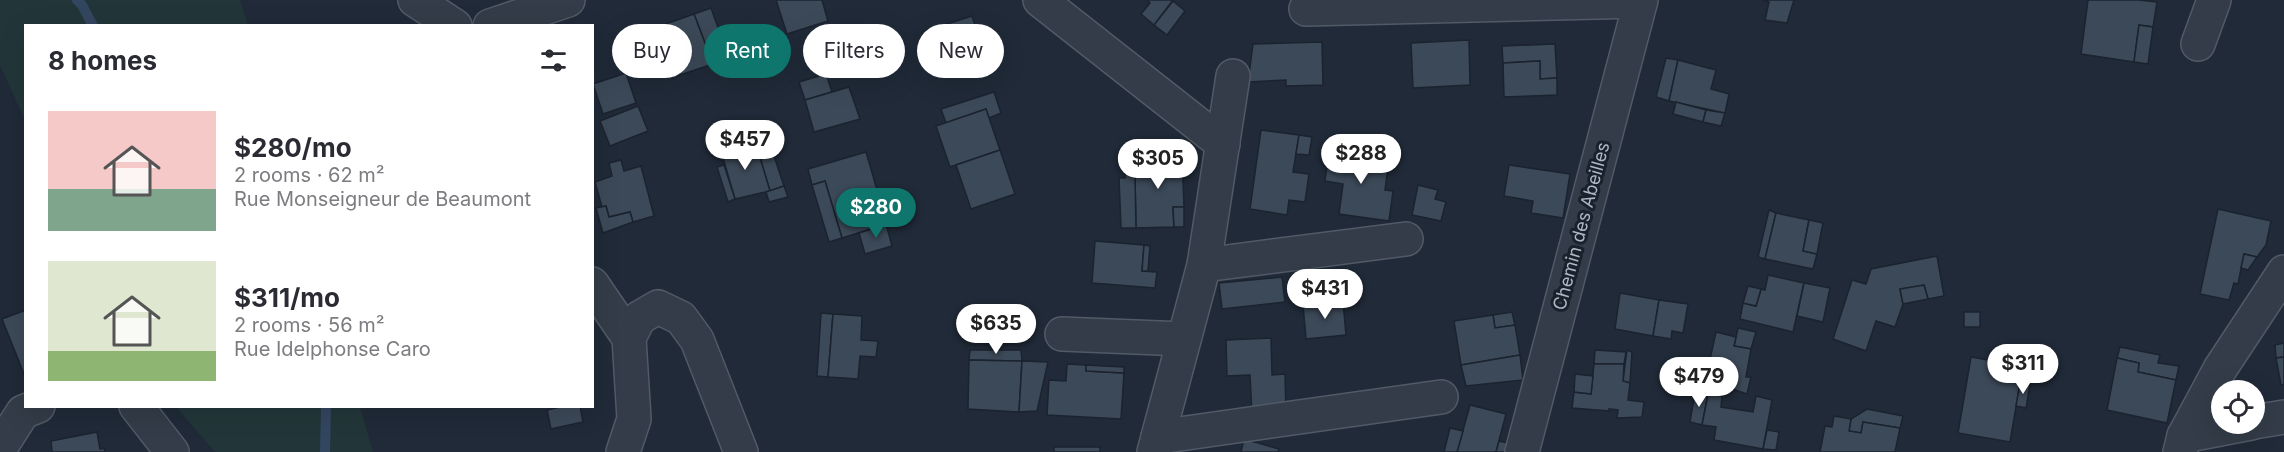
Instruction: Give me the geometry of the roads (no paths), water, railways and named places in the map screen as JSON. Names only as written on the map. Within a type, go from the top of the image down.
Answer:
[{"type":"street","points":[[415,0],[451,24]]},
{"type":"street","points":[[496,24],[568,0]]},
{"type":"street","points":[[1040,0],[1223,144]]},
{"type":"street","points":[[2198,44],[2214,0]]},
{"type":"street","points":[[1306,9],[1641,1]]},
{"type":"street","name":"Chemin des Abeilles","points":[[1522,452],[1641,1]]},
{"type":"street","points":[[1233,76],[1204,265],[1156,445],[1441,397]]},
{"type":"street","points":[[1204,265],[1406,239]]},
{"type":"street","points":[[2182,444],[2220,369],[2284,272]]},
{"type":"street","points":[[594,287],[629,338]]},
{"type":"street","points":[[623,452],[634,419],[629,338],[639,318],[658,307],[681,318],[697,340],[741,452]]},
{"type":"street","points":[[1062,334],[1184,339]]},
{"type":"street","points":[[0,448],[23,412],[33,408]]},
{"type":"street","points":[[138,408],[172,452]]},
{"type":"street","points":[[2265,421],[2284,417]]},
{"type":"street","points":[[2182,444],[2216,434]]},
{"type":"waterway","points":[[77,0],[92,24]]},
{"type":"waterway","points":[[325,452],[326,408]]}]
